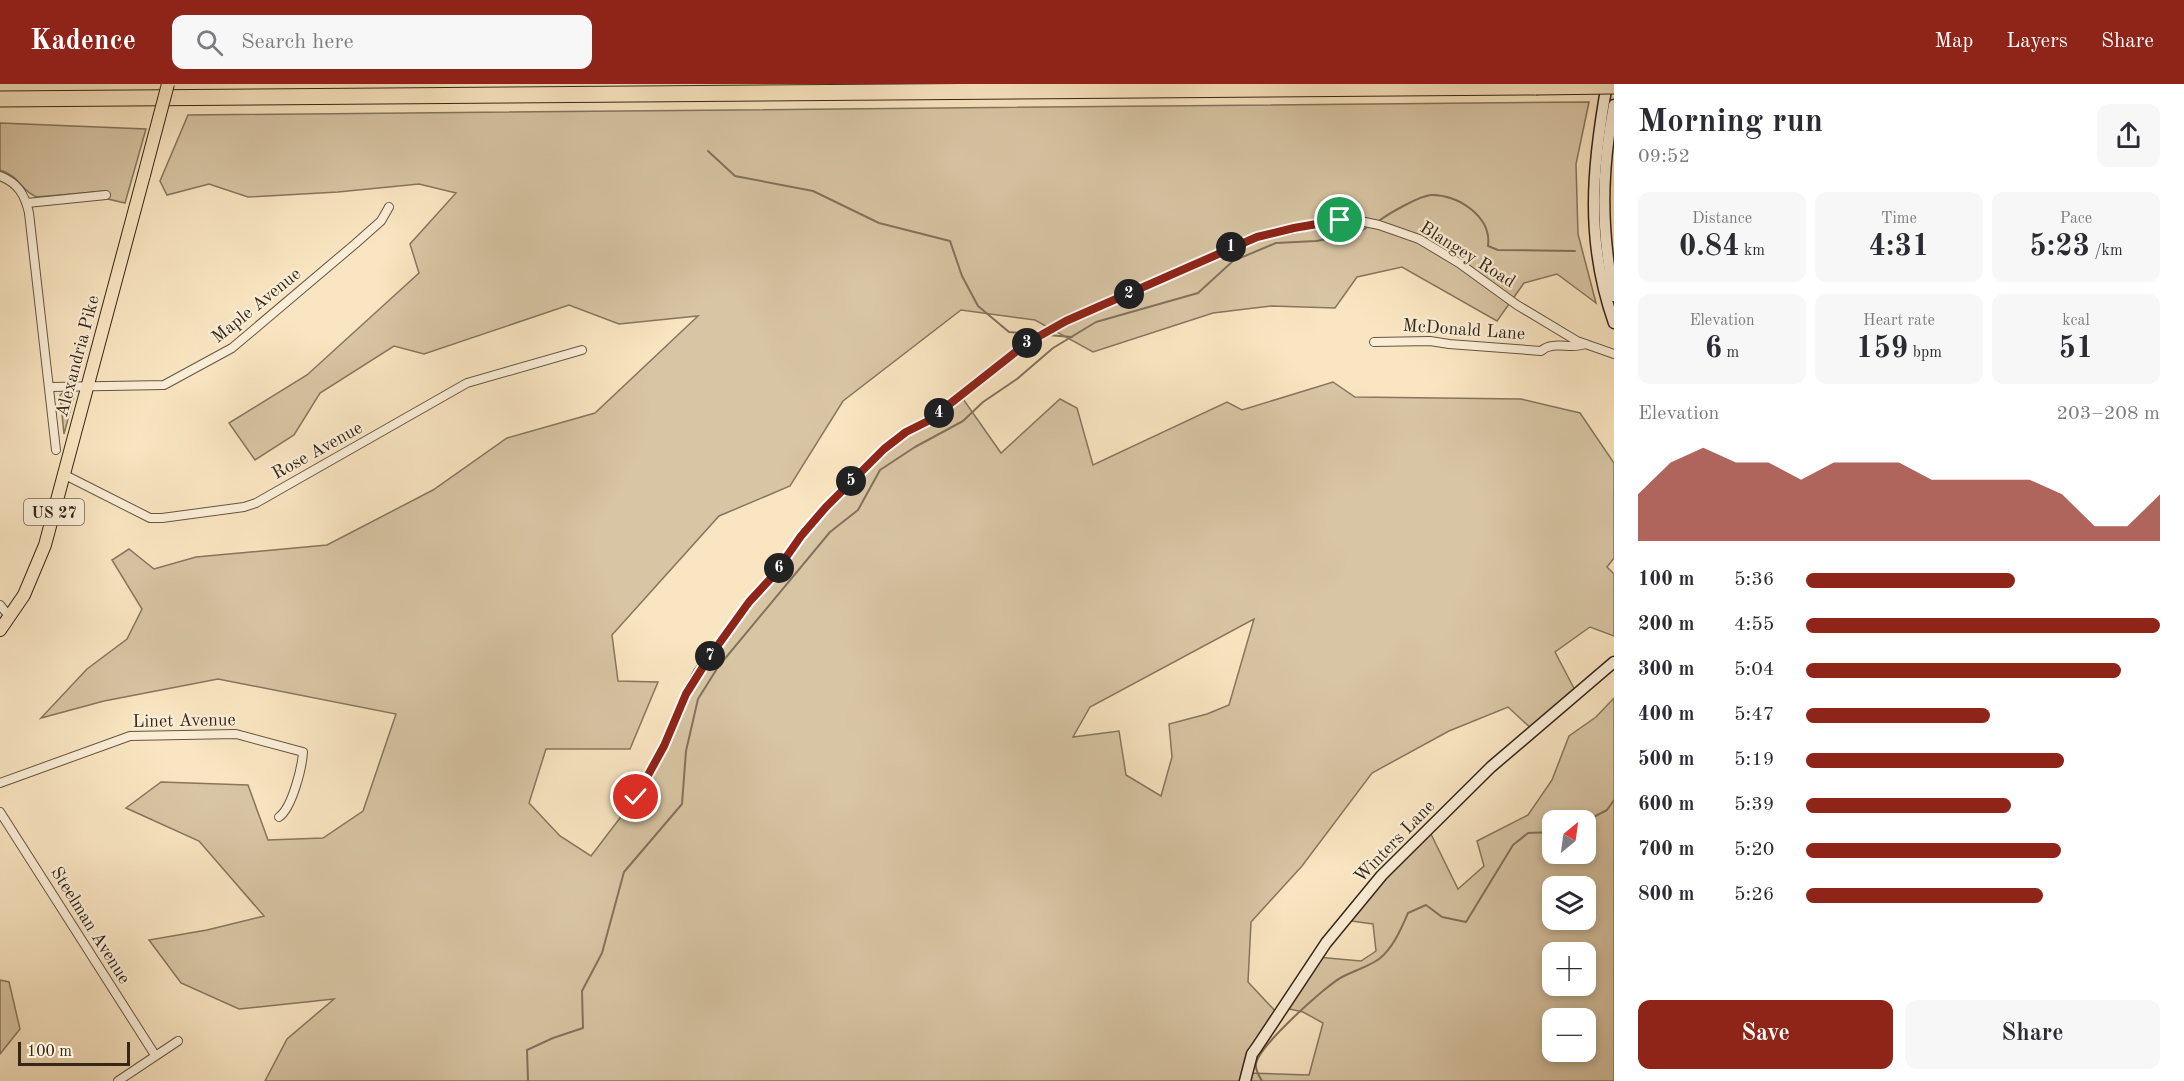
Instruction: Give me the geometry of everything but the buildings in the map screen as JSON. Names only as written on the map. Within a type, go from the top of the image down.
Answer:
[{"type":"highway","points":[[0,99],[1614,86]]},
{"type":"main road","name":"Alexandria Pike","points":[[0,630],[24,595],[39,563],[168,84]]},
{"type":"street","points":[[1607,84],[1596,150],[1593,206],[1595,243],[1614,323]]},
{"type":"street","points":[[1614,105],[1603,183],[1607,247],[1614,296]]},
{"type":"street","points":[[0,176],[20,188],[27,203],[106,195]]},
{"type":"street","name":"Alexandria Pike","points":[[27,203],[33,236],[56,450]]},
{"type":"street","name":"Maple Avenue","points":[[50,387],[164,386],[228,351],[381,221],[389,207]]},
{"type":"street","name":"Blangey Road","points":[[636,797],[664,746],[698,672],[749,602],[773,576],[801,536],[826,507],[871,461],[906,432],[928,421],[1027,343],[1066,321],[1257,237],[1340,220],[1379,225],[1419,239],[1459,264],[1516,305],[1585,344],[1614,354]]},
{"type":"street","name":"McDonald Lane","points":[[1374,342],[1430,341],[1449,345],[1541,351],[1556,345],[1570,347],[1585,344]]},
{"type":"street","name":"Rose Avenue","points":[[63,474],[150,518],[244,507],[256,503],[467,383],[582,350]]},
{"type":"street","points":[[0,604],[9,616]]},
{"type":"street","name":"Winters Lane","points":[[1245,1081],[1252,1054],[1326,943],[1382,875],[1491,767],[1614,662]]},
{"type":"street","name":"Linet Avenue","points":[[0,783],[130,736],[236,734],[303,752],[289,804],[285,813],[279,817]]},
{"type":"street","name":"Steelman Avenue","points":[[0,812],[154,1055]]},
{"type":"street","points":[[118,1081],[177,1041]]},
{"type":"shaded area","points":[[1589,102],[1576,164],[1578,234],[1596,303],[1557,274],[1524,283],[1497,321],[1402,267],[1357,277],[1335,308],[1271,306],[1213,313],[1093,352],[1035,320],[961,310],[843,401],[790,486],[719,516],[612,635],[618,681],[658,682],[630,749],[546,749],[529,803],[560,836],[591,856],[636,797],[686,694],[783,563],[871,461],[961,396],[1001,453],[1060,399],[1077,408],[1093,465],[1227,402],[1242,410],[1333,382],[1355,397],[1521,399],[1580,413],[1614,463],[1614,558],[1607,567],[1614,574],[1614,636],[1590,627],[1555,652],[1577,694],[1535,732],[1508,707],[1449,731],[1372,773],[1302,866],[1251,922],[1248,982],[1279,1015],[1248,1073],[1309,1075],[1323,1023],[1303,1012],[1285,1008],[1317,957],[1361,961],[1376,951],[1373,924],[1344,920],[1428,828],[1458,889],[1484,866],[1477,841],[1528,815],[1552,780],[1569,736],[1596,717],[1614,698],[1614,1081],[265,1081],[287,1039],[334,999],[239,1009],[181,983],[149,940],[207,930],[264,916],[199,841],[126,808],[161,782],[248,785],[268,840],[323,838],[363,811],[396,714],[218,679],[104,701],[41,718],[87,669],[127,639],[142,609],[112,560],[129,549],[154,569],[196,557],[327,545],[433,490],[507,438],[595,413],[698,316],[619,324],[569,305],[424,354],[394,346],[320,393],[294,435],[255,460],[229,423],[307,375],[419,273],[410,244],[456,193],[419,184],[338,192],[248,197],[209,184],[167,195],[160,181],[188,115]],"holes":[[[1254,619],[1229,705],[1207,714],[1169,724],[1172,757],[1161,796],[1126,775],[1119,731],[1073,737],[1090,707]]]},
{"type":"shaded area","points":[[0,123],[146,129],[125,203],[108,199],[105,191],[37,197],[32,195],[12,176],[0,170]]},
{"type":"shaded area","points":[[66,390],[74,396],[64,434],[60,395]]},
{"type":"shaded area","points":[[0,980],[9,982],[20,1029],[0,1054]]},
{"type":"waterway","points":[[708,151],[735,176],[813,191],[879,223],[950,241],[962,276],[978,306],[1009,332],[1036,334]]},
{"type":"waterway","points":[[1380,220],[1419,198],[1431,195],[1441,196],[1462,203],[1479,217],[1488,235],[1488,246],[1498,250],[1575,251]]},
{"type":"waterway","points":[[528,1081],[527,1050],[583,1028],[582,991],[602,953],[624,872],[682,804],[686,751],[698,699],[718,667],[830,532],[858,510],[880,470],[915,447],[963,421],[983,402],[1017,379],[1053,348],[1096,322],[1198,293],[1233,261],[1276,243],[1316,241],[1356,234],[1366,228]]},
{"type":"waterway","points":[[1048,335],[1072,337]]},
{"type":"waterway","points":[[1596,816],[1607,810],[1614,800]]},
{"type":"waterway","points":[[1262,1081],[1256,1064],[1268,1044],[1308,1004],[1334,983],[1384,955],[1396,938],[1408,913],[1426,905],[1442,917],[1466,922],[1513,845],[1528,833],[1542,832]]},
{"type":"route","points":[[636,797],[674,726],[686,694],[698,672],[749,602],[773,576],[801,536],[826,507],[884,449],[906,432],[928,421],[1040,334],[1192,267],[1235,245],[1294,228],[1340,220]]}]
